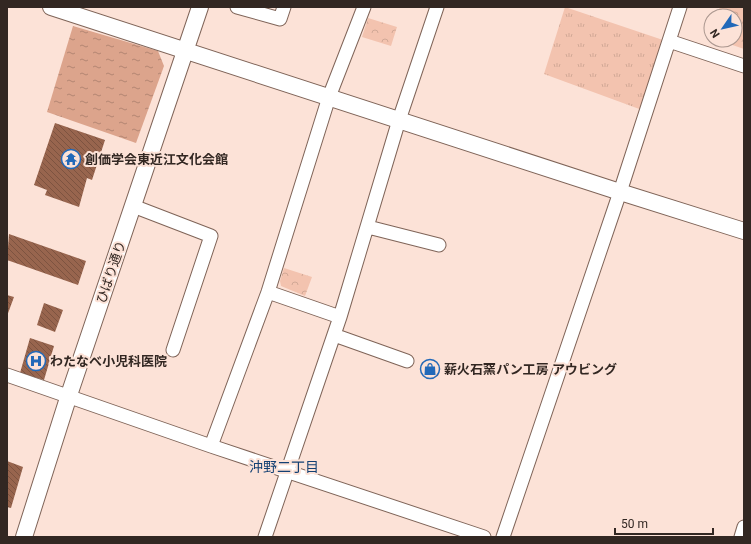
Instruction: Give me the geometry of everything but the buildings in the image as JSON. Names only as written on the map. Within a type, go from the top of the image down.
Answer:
[{"type":"street","points":[[52,7],[186,52],[744,231]]},
{"type":"street","name":"ひばり通り","points":[[24,537],[69,395],[200,7]]},
{"type":"street","points":[[236,7],[280,20],[284,7]]},
{"type":"street","points":[[211,446],[268,292],[329,97],[364,7]]},
{"type":"street","points":[[265,537],[340,317],[399,120],[437,7]]},
{"type":"street","points":[[503,537],[620,192],[680,7]]},
{"type":"street","points":[[669,41],[744,66]]},
{"type":"street","points":[[133,206],[211,236],[173,350]]},
{"type":"street","points":[[368,226],[439,245]]},
{"type":"street","points":[[268,292],[340,317]]},
{"type":"street","points":[[334,335],[408,361]]},
{"type":"street","points":[[7,375],[69,395],[211,446],[287,470],[484,537]]},
{"type":"street","points":[[740,537],[744,527]]},
{"type":"green space","points":[[565,7],[663,40],[642,110],[544,74]]},
{"type":"green space","points":[[744,7],[744,49],[741,48],[743,48],[743,8],[720,8]]},
{"type":"green space","points":[[368,18],[397,27],[391,46],[362,37]]},
{"type":"green space","points":[[284,268],[312,277],[305,296],[281,286],[280,281]]},
{"type":"water","points":[[73,26],[158,51],[164,66],[136,143],[47,112]]},
{"type":"place","name":"創価学会東近江文化会館","points":[[71,159]]},
{"type":"place","name":"わたなべ小児科医院","points":[[36,361]]},
{"type":"place","name":"薪火石窯パン工房 アウビング","points":[[430,369]]},
{"type":"district","name":"沖野二丁目","points":[[284,467]]}]
